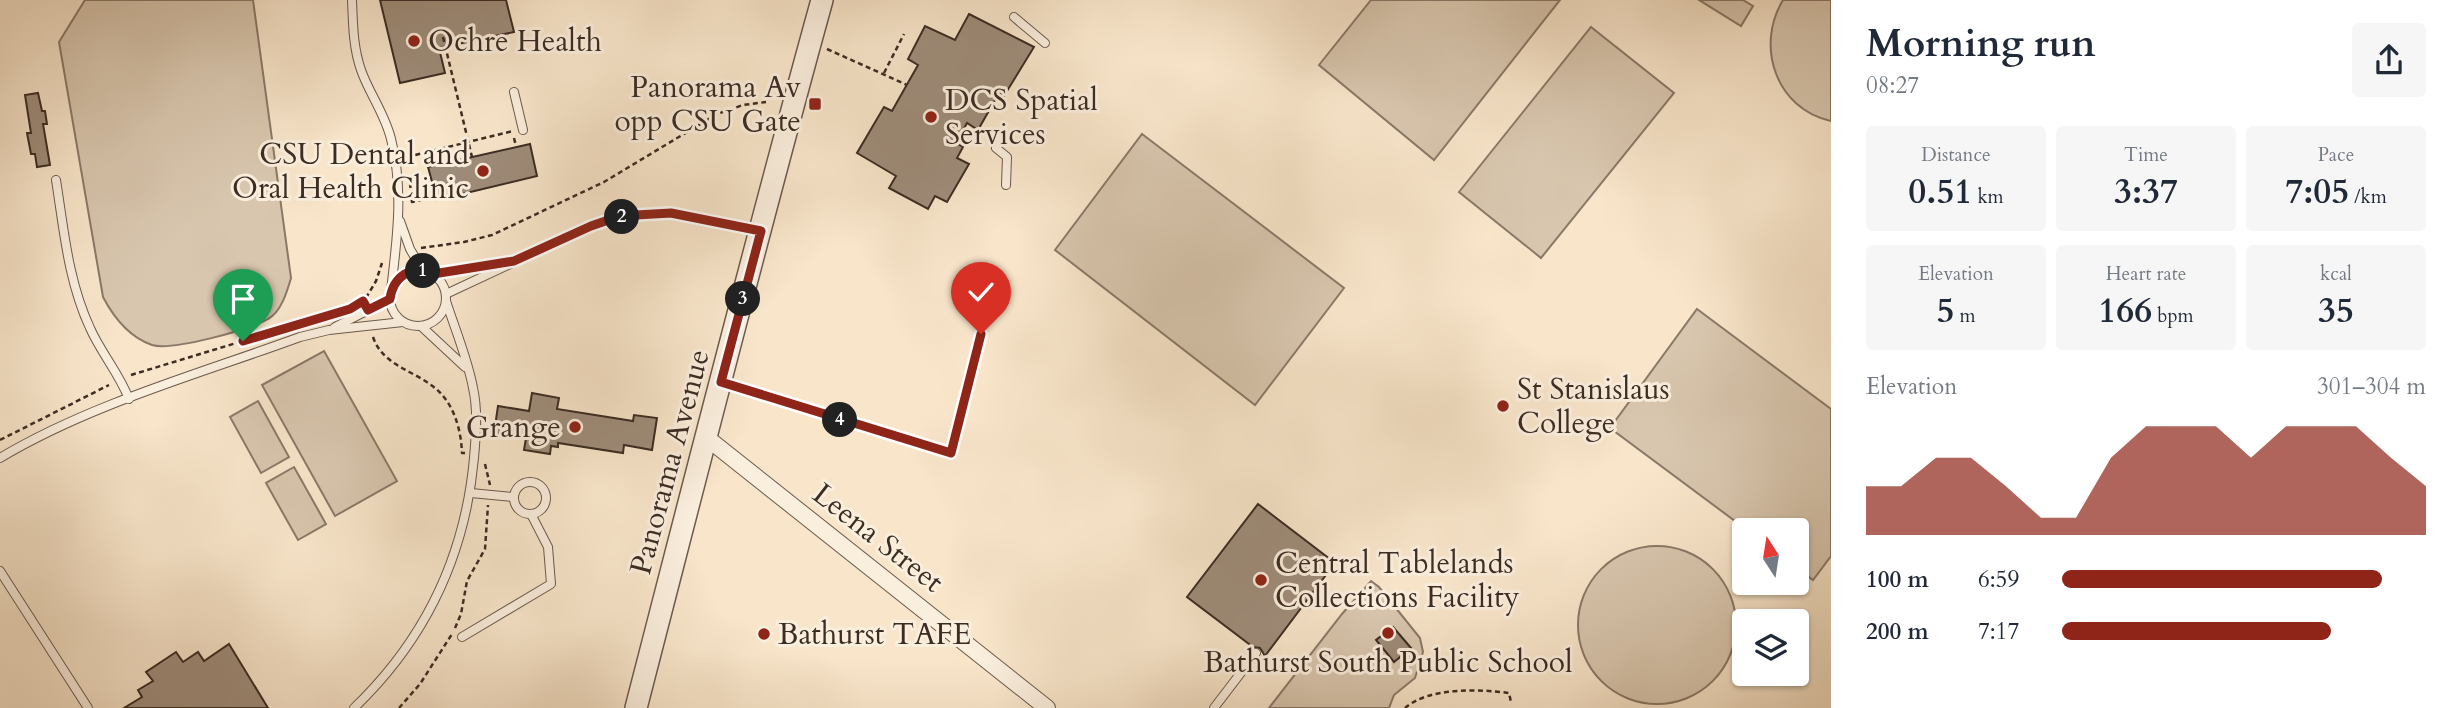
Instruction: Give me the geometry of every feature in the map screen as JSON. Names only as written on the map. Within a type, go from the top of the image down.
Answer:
[{"type":"street","points":[[810,41],[822,0]]},
{"type":"street","name":"Panorama Avenue","points":[[641,706],[721,382],[810,41]]},
{"type":"street","name":"Leena Street","points":[[707,438],[1047,708]]},
{"type":"lane","points":[[352,0],[356,54],[387,124],[391,140],[399,218],[391,294],[396,316],[403,322]]},
{"type":"lane","points":[[1014,17],[1045,43]]},
{"type":"lane","points":[[514,92],[523,130]]},
{"type":"lane","points":[[1003,134],[996,148],[1007,157],[1006,185]]},
{"type":"lane","points":[[56,180],[73,285],[90,330],[122,379],[129,399]]},
{"type":"lane","points":[[421,326],[438,318],[446,298],[514,261],[617,217],[671,213],[761,231]]},
{"type":"lane","points":[[399,218],[410,249],[423,271]]},
{"type":"lane","points":[[329,330],[368,310],[391,294],[395,283],[407,272],[423,271],[433,274],[514,261]]},
{"type":"lane","points":[[354,708],[383,679],[405,651],[431,610],[461,537],[471,493],[475,397],[444,286],[433,274]]},
{"type":"lane","points":[[0,458],[73,421],[129,399],[300,337],[329,330],[403,322],[421,326],[467,369]]},
{"type":"lane","points":[[721,382],[951,453],[981,334]]},
{"type":"lane","points":[[524,482],[536,483],[545,492],[545,504],[542,509],[531,514],[518,510],[513,497],[524,482]]},
{"type":"lane","points":[[471,493],[513,497]]},
{"type":"lane","points":[[462,637],[551,584],[548,547],[531,514]]},
{"type":"lane","points":[[0,571],[88,708]]},
{"type":"lane","points":[[1214,708],[1256,653]]},
{"type":"path","points":[[884,73],[904,34]]},
{"type":"path","points":[[443,37],[472,157]]},
{"type":"path","points":[[810,41],[907,85]]},
{"type":"path","points":[[410,249],[464,242],[492,235],[604,182],[717,114],[743,105],[766,102]]},
{"type":"path","points":[[404,157],[513,131],[516,146]]},
{"type":"path","points":[[406,183],[410,183],[412,202],[432,197],[430,192],[435,191]]},
{"type":"path","points":[[368,310],[363,301],[376,281],[385,256],[396,251]]},
{"type":"path","points":[[0,440],[140,371],[163,367],[343,311]]},
{"type":"path","points":[[372,325],[374,341],[387,358],[403,370],[434,386],[448,402],[457,422],[462,453],[485,453],[485,467],[490,483],[485,549],[467,582],[456,628],[420,684],[399,708]]},
{"type":"path","points":[[1405,708],[1427,697],[1470,690],[1509,693],[1511,702]]},
{"type":"shaded area","points":[[85,0],[253,0],[291,278],[280,307],[268,319],[245,329],[210,338],[162,346],[152,345],[136,337],[123,326],[107,305],[103,297],[59,42]]},
{"type":"shaded area","points":[[1371,0],[1560,0],[1434,160],[1319,65]]},
{"type":"shaded area","points":[[1699,0],[1743,0],[1753,6],[1741,26]]},
{"type":"shaded area","points":[[1783,0],[1831,0],[1831,121],[1796,104],[1784,90],[1776,73],[1771,55],[1771,37]]},
{"type":"shaded area","points":[[1591,27],[1674,93],[1541,258],[1459,192]]},
{"type":"shaded area","points":[[1142,134],[1344,288],[1255,405],[1055,250]]},
{"type":"shaded area","points":[[1697,309],[1831,409],[1831,556],[1813,580],[1810,578],[1810,518],[1732,519],[1610,428]]},
{"type":"shaded area","points":[[324,351],[397,481],[335,516],[262,385]]},
{"type":"shaded area","points":[[258,401],[289,457],[261,473],[230,417]]},
{"type":"shaded area","points":[[294,467],[326,524],[298,540],[266,483]]},
{"type":"shaded area","points":[[1657,546],[1687,552],[1713,569],[1730,595],[1735,609],[1732,609],[1730,655],[1713,681],[1687,698],[1657,704],[1627,698],[1601,681],[1584,655],[1578,625],[1584,595],[1601,569],[1627,552]]},
{"type":"shaded area","points":[[1371,581],[1379,587],[1420,638],[1423,652],[1415,678],[1394,695],[1389,708],[1269,708],[1342,614]]},
{"type":"building","name":"Ochre Health","points":[[380,0],[506,0],[514,32],[439,48],[445,73],[400,83]]},
{"type":"building","name":"DCS Spatial Services","points":[[969,14],[1034,47],[1004,96],[999,93],[978,130],[967,123],[956,143],[963,147],[957,158],[969,164],[947,202],[935,196],[928,209],[889,188],[896,176],[857,153],[884,107],[892,111],[918,65],[908,59],[925,26],[955,40]]},
{"type":"building","points":[[38,93],[42,111],[45,111],[47,124],[43,124],[50,165],[37,167],[27,133],[31,133],[25,95]]},
{"type":"building","name":"CSU Dental and Oral Health Clinic","points":[[530,144],[537,176],[437,200],[428,167]]},
{"type":"building","name":"Grange","points":[[532,393],[559,398],[557,409],[633,421],[634,415],[657,418],[652,450],[624,445],[623,453],[558,443],[558,447],[551,446],[550,454],[524,450],[526,438],[494,433],[498,406],[529,411]]},
{"type":"building","name":"Central Tablelands Collections Facility","points":[[1258,504],[1335,563],[1265,656],[1260,648],[1253,647],[1187,597]]},
{"type":"building","points":[[1393,627],[1411,648],[1394,662],[1376,640]]},
{"type":"building","points":[[229,644],[268,708],[124,708],[142,697],[138,690],[153,681],[146,672],[176,652],[183,662],[198,652],[204,661]]},
{"type":"place","name":"Ochre Health","points":[[414,41]]},
{"type":"place","name":"Panorama Av opp CSU Gate","points":[[815,104]]},
{"type":"place","name":"DCS Spatial Services","points":[[931,117]]},
{"type":"place","name":"CSU Dental and Oral Health Clinic","points":[[483,171]]},
{"type":"place","name":"St Stanislaus College","points":[[1503,406]]},
{"type":"place","name":"Grange","points":[[575,427]]},
{"type":"place","name":"Central Tablelands Collections Facility","points":[[1261,580]]},
{"type":"place","name":"Bathurst South Public School","points":[[1388,633]]},
{"type":"place","name":"Bathurst TAFE","points":[[764,634]]},
{"type":"route","points":[[243,341],[350,309],[363,301],[368,310],[390,299],[395,283],[407,272],[415,270],[433,274],[514,261],[617,217],[655,213],[671,213],[761,231],[721,382],[951,453],[981,334]]}]
